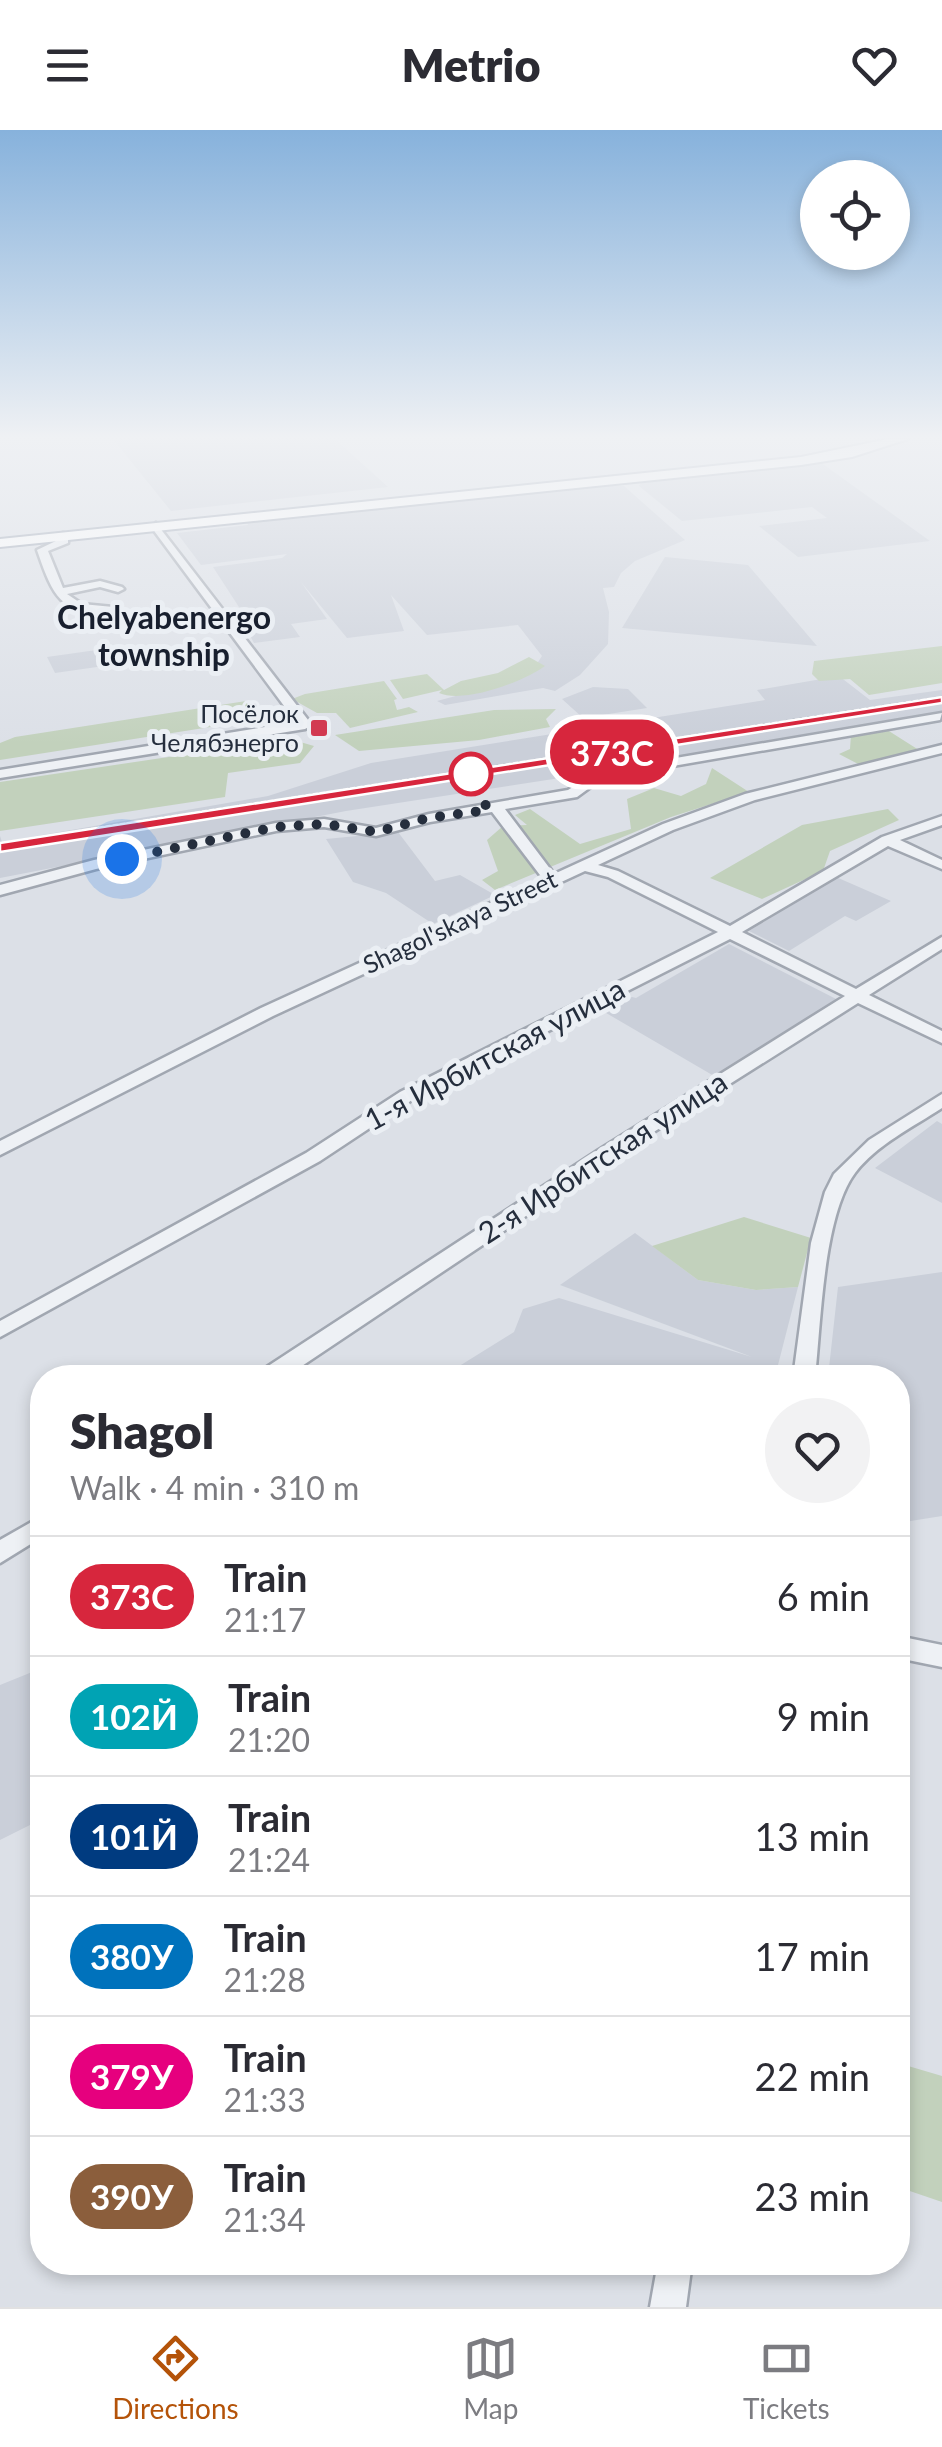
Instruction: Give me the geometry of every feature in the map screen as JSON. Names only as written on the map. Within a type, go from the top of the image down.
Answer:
[{"type":"street","points":[[64,541],[42,550],[58,592],[70,607],[109,610]]},
{"type":"street","points":[[0,774],[305,724],[167,541]]},
{"type":"street","points":[[58,592],[100,584],[118,588]]},
{"type":"street","points":[[0,890],[94,865],[276,827],[324,824],[376,832],[428,818],[572,794],[599,774],[940,716]]},
{"type":"street","name":"Shagol'skaya Street","points":[[0,1150],[267,1012],[668,828],[750,797],[942,749]]},
{"type":"street","points":[[496,808],[551,880]]},
{"type":"street","name":"1-я Ирбитская улица","points":[[0,1330],[312,1157],[406,1096],[729,932],[887,840],[942,820]]},
{"type":"street","points":[[887,840],[940,865]]},
{"type":"street","points":[[588,867],[612,874],[942,1038]]},
{"type":"street","name":"2-я Ирбитская улица","points":[[286,1365],[604,1155],[942,942]]},
{"type":"street","points":[[806,1365],[824,1238],[841,1180],[859,1158],[942,1100]]},
{"type":"street","points":[[0,1553],[30,1533]]},
{"type":"street","points":[[910,1649],[942,1656]]},
{"type":"street","points":[[668,2307],[673,2275]]},
{"type":"shaded area","points":[[183,541],[684,541],[635,561],[621,573],[614,587],[603,588],[609,612],[608,644],[580,675],[555,691],[543,688],[445,705],[437,701],[504,683],[536,665],[542,656],[518,625],[427,635],[391,595],[404,631],[347,638],[301,582],[327,619],[291,624],[300,637],[254,643],[243,623],[248,621],[213,567],[282,558],[287,554],[201,565]]},
{"type":"shaded area","points":[[777,541],[930,541],[798,557]]},
{"type":"shaded area","points":[[665,557],[748,565],[817,646],[622,628]]},
{"type":"shaded area","points":[[132,645],[146,660],[55,673],[47,657]]},
{"type":"shaded area","points":[[839,676],[870,700],[942,690],[942,713],[346,811],[0,878],[0,836],[2,842],[268,796],[371,763],[765,700],[757,690]]},
{"type":"shaded area","points":[[593,687],[628,689],[647,708],[583,718],[562,699]]},
{"type":"shaded area","points":[[398,832],[435,881],[460,875],[495,895],[433,924],[386,893],[353,882],[326,839]]},
{"type":"shaded area","points":[[836,877],[891,901],[856,921],[845,916],[789,951],[749,931]]},
{"type":"shaded area","points":[[729,944],[838,1000],[714,1076],[601,1010],[636,998]]},
{"type":"shaded area","points":[[937,1121],[942,1124],[942,1203],[875,1168]]},
{"type":"shaded area","points":[[635,1233],[698,1280],[756,1290],[798,1287],[778,1365],[461,1365],[514,1332],[523,1309],[559,1298],[752,1357],[560,1285]]},
{"type":"shaded area","points":[[942,1272],[942,1516],[910,1521],[910,1365],[829,1365],[838,1287]]},
{"type":"shaded area","points":[[30,1673],[30,1825],[0,1840],[0,1685]]},
{"type":"green space","points":[[942,646],[942,683],[869,695],[850,679],[819,681],[812,674],[814,661]]},
{"type":"green space","points":[[529,657],[545,666],[523,679],[478,694],[450,696],[439,693],[442,690],[403,699],[390,680],[427,674],[444,690],[461,681],[498,673]]},
{"type":"green space","points":[[384,681],[397,699],[397,710],[409,707],[418,712],[350,728],[336,713],[317,713],[292,699],[305,694]]},
{"type":"green space","points":[[246,701],[255,720],[0,760],[0,743],[15,737]]},
{"type":"green space","points":[[556,709],[546,719],[550,727],[479,740],[359,751],[335,735],[494,710]]},
{"type":"green space","points":[[881,726],[922,752],[860,765],[839,754],[850,749],[851,735]]},
{"type":"green space","points":[[290,739],[314,746],[300,763],[228,773],[225,797],[0,831],[0,782]]},
{"type":"green space","points":[[712,768],[749,792],[671,817],[495,890],[482,880],[498,871],[487,840],[503,826],[527,825],[515,815],[530,809],[580,844],[631,829],[627,799],[654,788],[681,796],[706,784]]},
{"type":"green space","points":[[888,809],[899,820],[830,851],[823,871],[762,899],[710,878],[802,825]]},
{"type":"green space","points":[[744,1217],[811,1238],[798,1287],[756,1290],[698,1280],[652,1246]]},
{"type":"green space","points":[[910,2067],[942,2076],[942,2202],[910,2191]]},
{"type":"railway","points":[[0,847],[85,830],[942,697]]},
{"type":"train","name":"373C","points":[[0,848],[942,700]]},
{"type":"place","name":"Посёлок Челябэнерго","points":[[319,728]]},
{"type":"district","name":"Chelyabenergo township","points":[[164,636]]},
{"type":"route","points":[[122,859],[276,827],[324,824],[376,832],[428,818],[488,810],[471,774]]}]
